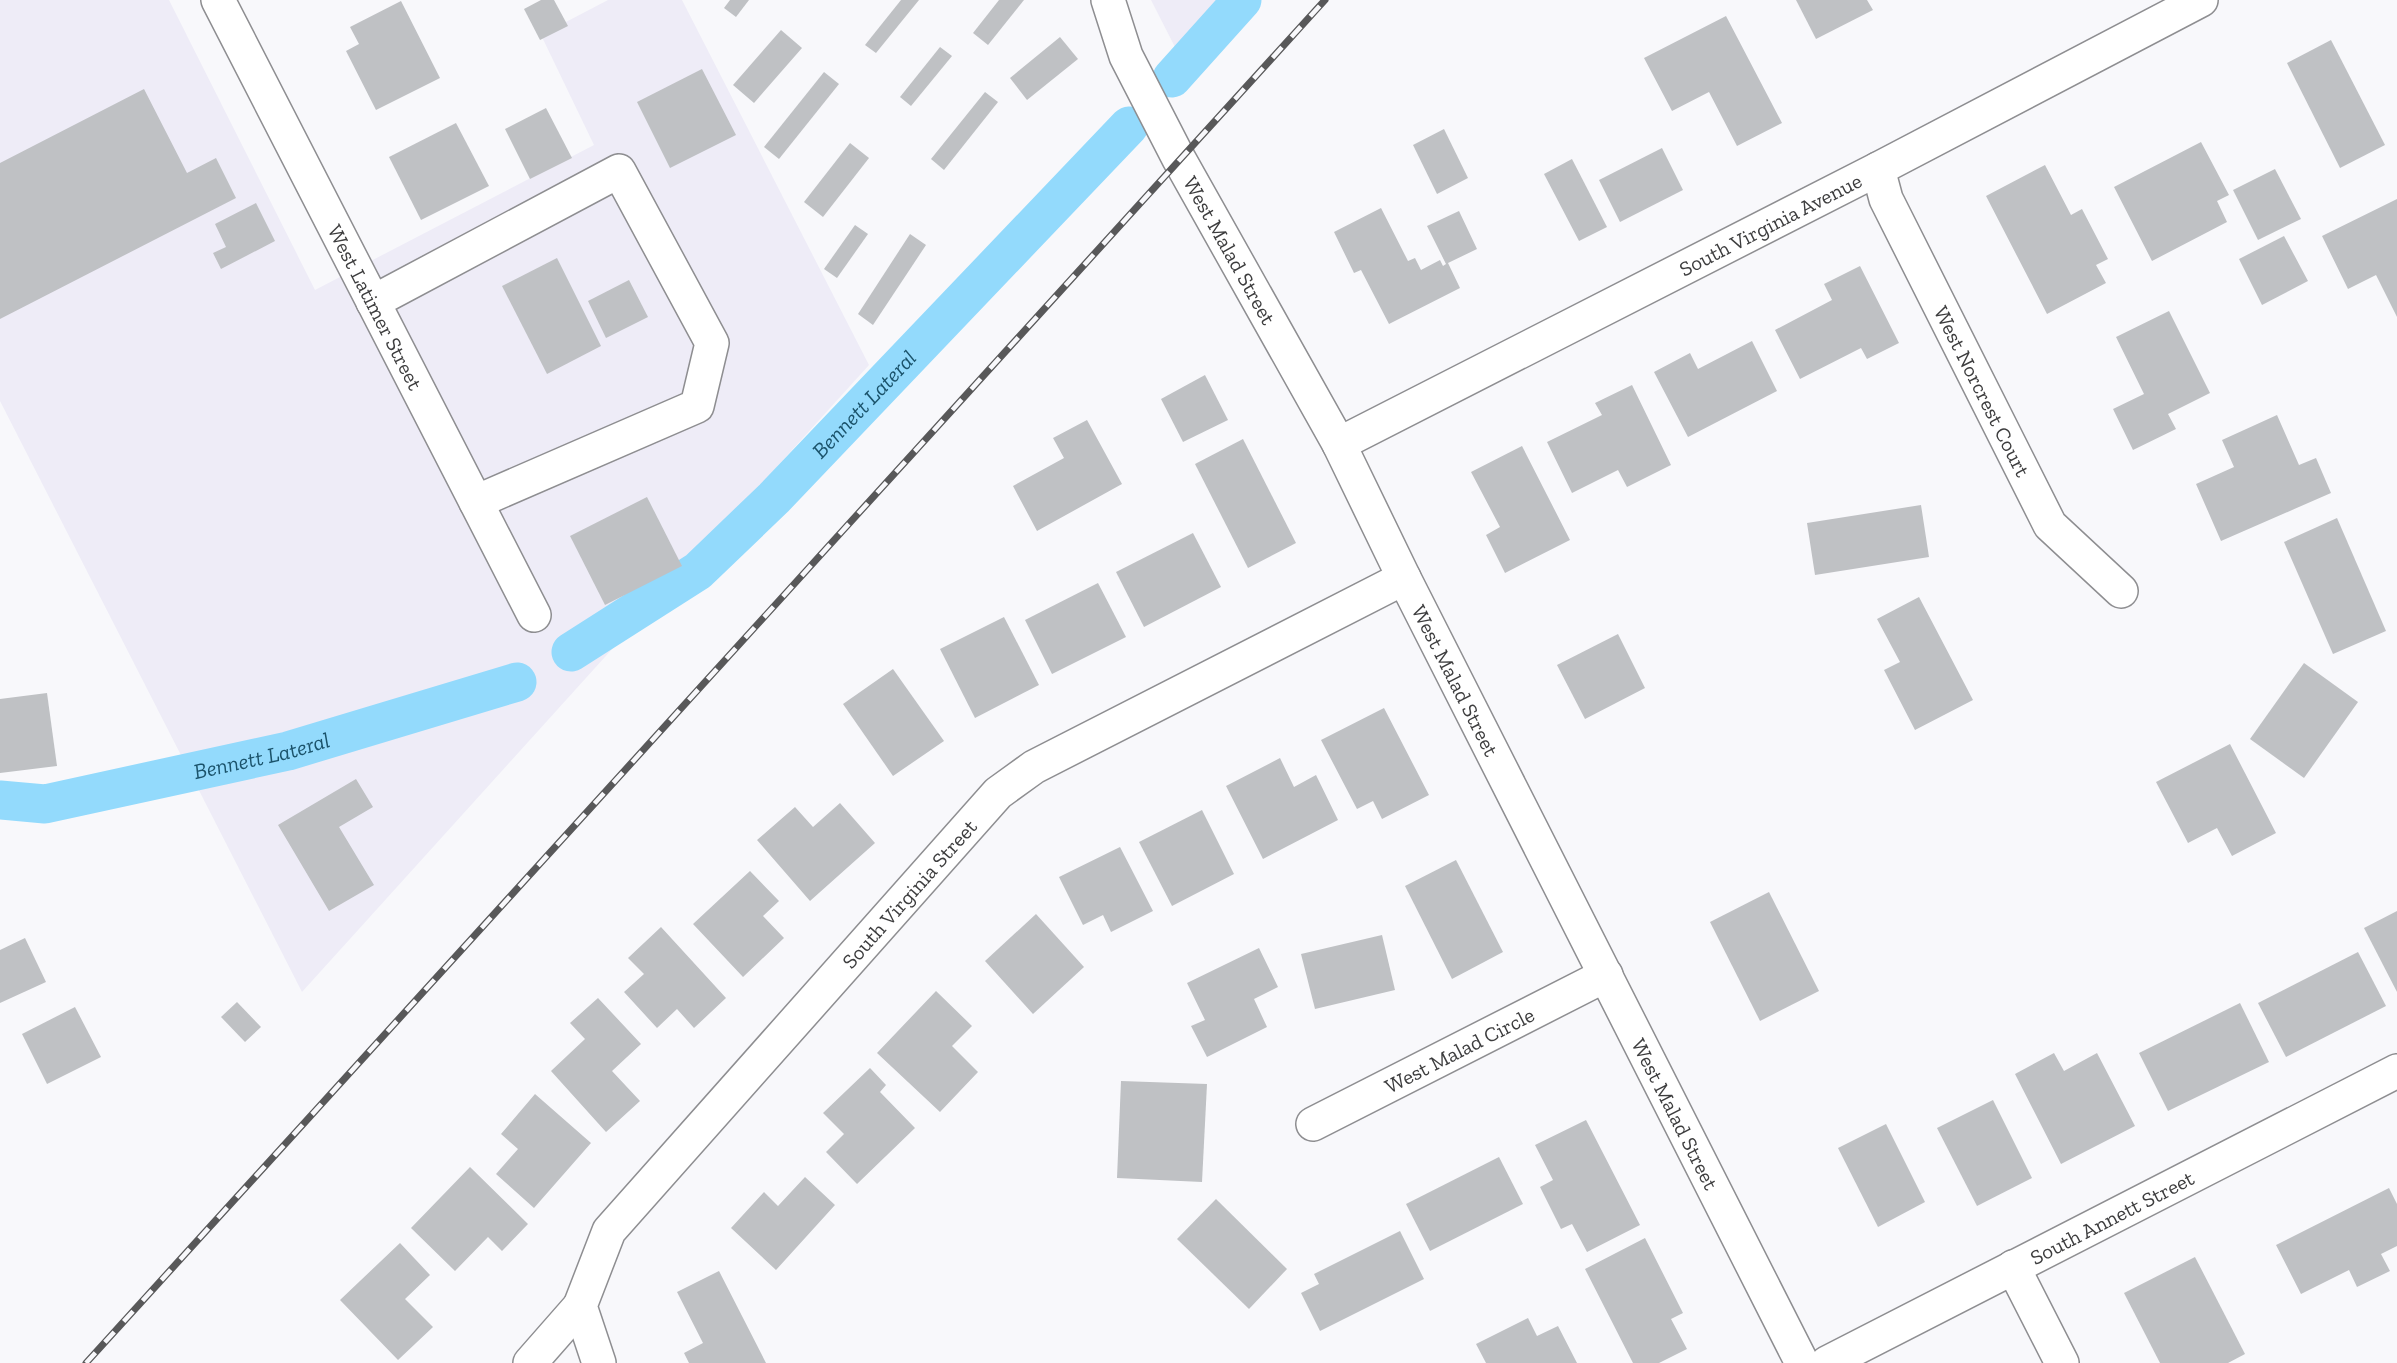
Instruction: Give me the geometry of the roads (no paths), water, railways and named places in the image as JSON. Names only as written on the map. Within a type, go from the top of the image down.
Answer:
[{"type":"street","name":"West Latimer Street","points":[[218,0],[534,615]]},
{"type":"street","name":"West Malad Street","points":[[1108,0],[1126,56],[1179,159],[1339,444],[1404,578],[1803,1363]]},
{"type":"street","name":"South Virginia Avenue","points":[[1339,444],[1878,169],[2201,0]]},
{"type":"street","name":"West Norcrest Court","points":[[1878,169],[1886,199],[2050,525],[2121,591]]},
{"type":"street","points":[[373,302],[619,171],[712,343],[697,406],[476,502]]},
{"type":"street","name":"South Virginia Street","points":[[530,1363],[580,1306],[609,1232],[998,793],[1034,767],[1404,578]]},
{"type":"street","name":"West Malad Circle","points":[[1313,1124],[1606,975]]},
{"type":"street","name":"South Annett Street","points":[[1827,1363],[2397,1071]]},
{"type":"street","points":[[2013,1267],[2062,1363]]},
{"type":"street","points":[[580,1306],[599,1363]]},
{"type":"waterway","name":"Bennett Lateral","points":[[1172,78],[1242,0]]},
{"type":"waterway","name":"Bennett Lateral","points":[[571,652],[698,571],[774,498],[1129,126]]},
{"type":"waterway","name":"Bennett Lateral","points":[[0,800],[45,804],[288,751],[517,682]]},
{"type":"railway","points":[[86,1363],[1325,0]]}]
